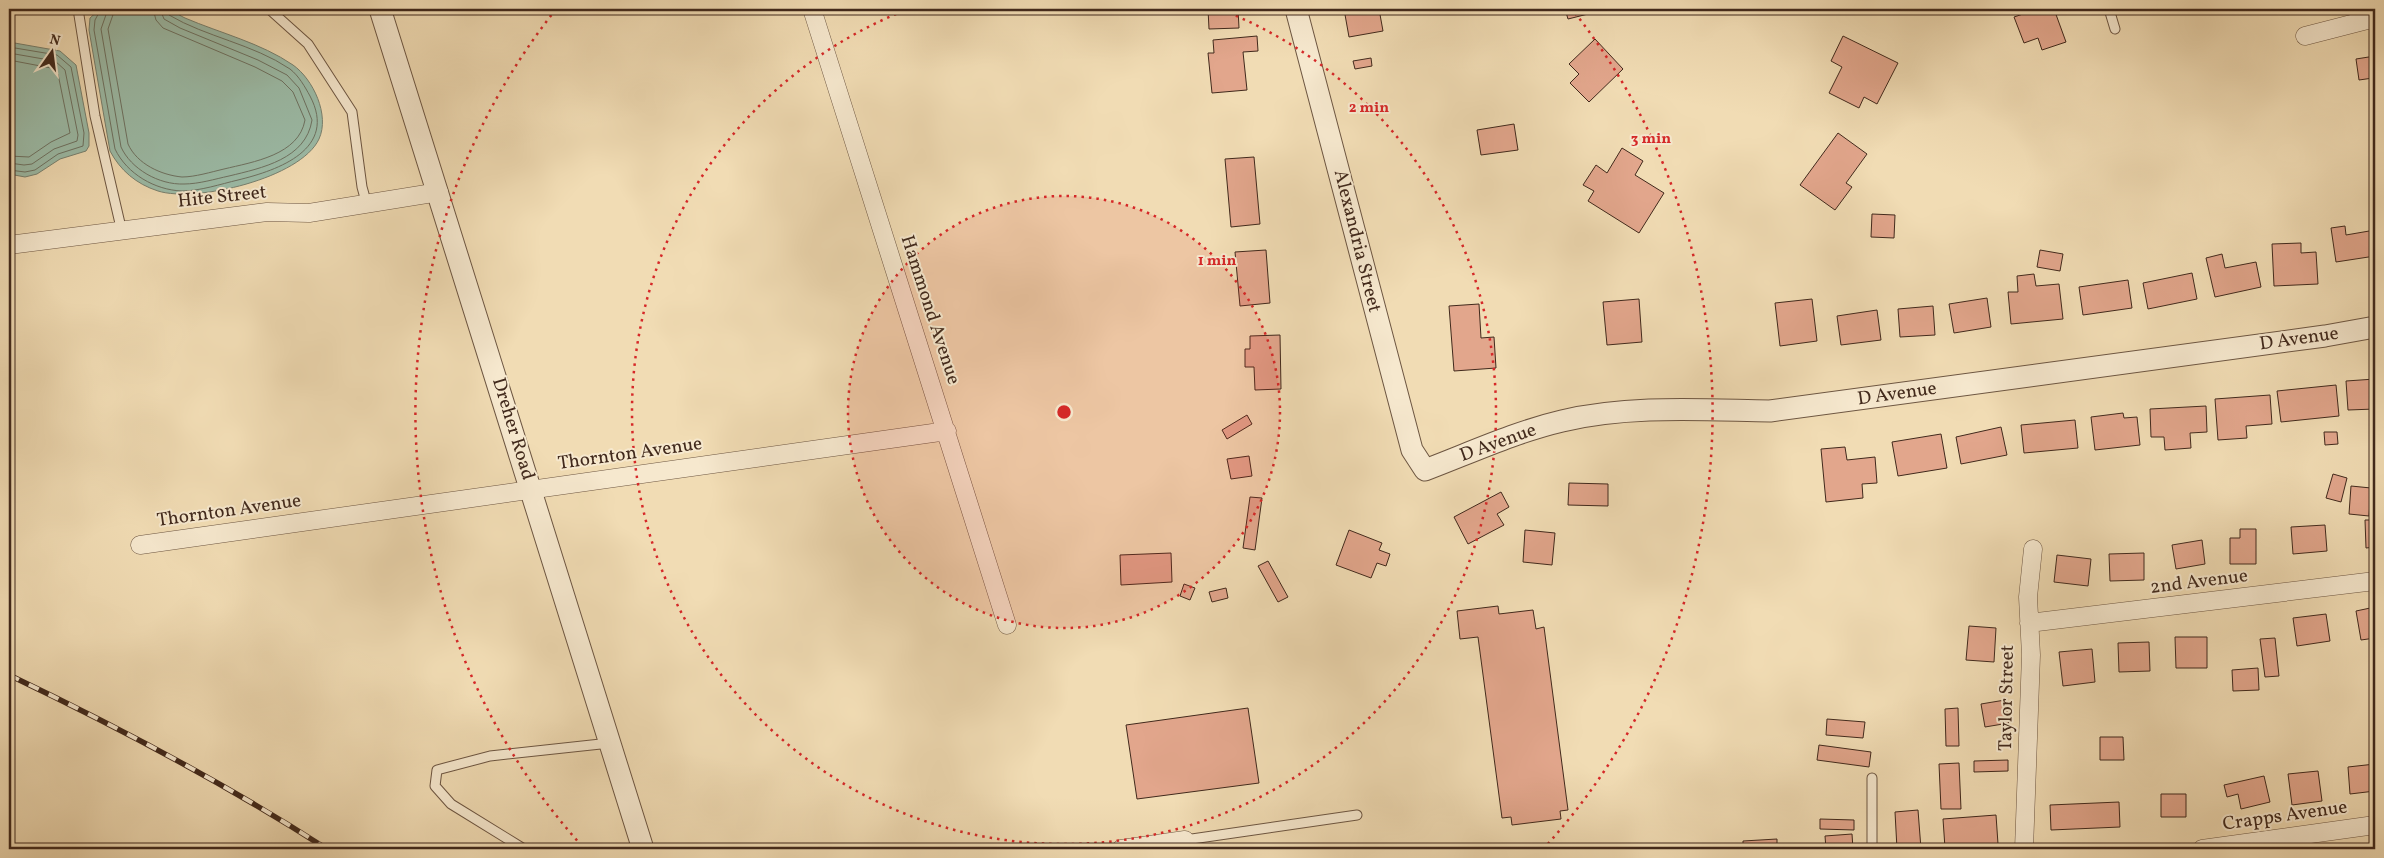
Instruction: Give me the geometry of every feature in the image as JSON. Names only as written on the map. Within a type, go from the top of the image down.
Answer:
[{"type":"street","name":"Dreher Road","points":[[380,9],[439,192],[643,849]]},
{"type":"street","name":"Hammond Avenue","points":[[812,9],[1007,624]]},
{"type":"street","name":"Alexandria Street","points":[[1296,9],[1412,450],[1425,470]]},
{"type":"street","points":[[2305,36],[2375,18]]},
{"type":"street","name":"Hite Street","points":[[9,245],[267,212],[309,213],[439,192]]},
{"type":"street","name":"D Avenue","points":[[1425,470],[1528,431],[1594,415],[1677,409],[1770,411],[2325,336],[2375,327]]},
{"type":"street","name":"Thornton Avenue","points":[[140,545],[947,431]]},
{"type":"street","name":"Taylor Street","points":[[2024,849],[2031,655],[2029,623],[2033,549]]},
{"type":"street","name":"2nd Avenue","points":[[2029,623],[2375,581]]},
{"type":"street","name":"Crapps Avenue","points":[[2202,849],[2294,843],[2375,825]]},
{"type":"street","points":[[1121,849],[1185,840]]},
{"type":"lane","points":[[78,9],[95,116],[122,232]]},
{"type":"lane","points":[[269,9],[308,44],[352,112],[362,187],[367,205]]},
{"type":"lane","points":[[2109,9],[2115,29]]},
{"type":"lane","points":[[524,849],[451,804],[435,786],[437,770],[490,756],[610,742]]},
{"type":"lane","points":[[1872,778],[1872,849]]},
{"type":"lane","points":[[1185,840],[1357,815]]},
{"type":"water","points":[[145,7],[168,9],[185,18],[254,44],[281,57],[300,71],[318,98],[322,119],[322,130],[319,139],[308,153],[292,165],[270,176],[221,190],[175,194],[158,191],[136,180],[124,170],[110,151],[89,30],[90,18],[100,9]]},
{"type":"water","points":[[9,42],[60,51],[76,65],[89,133],[89,146],[86,151],[60,159],[37,174],[25,177],[9,174]]},
{"type":"building","points":[[1208,9],[1238,9],[1239,28],[1209,29]]},
{"type":"building","points":[[1344,9],[1379,9],[1383,31],[1349,37]]},
{"type":"building","points":[[1565,9],[1595,9],[1596,12],[1568,19]]},
{"type":"building","points":[[2038,9],[2054,9],[2066,42],[2042,50],[2038,38],[2024,43],[2014,17]]},
{"type":"building","points":[[1257,36],[1258,51],[1243,52],[1247,90],[1212,93],[1208,53],[1214,53],[1213,40]]},
{"type":"building","points":[[1843,36],[1898,63],[1877,104],[1864,97],[1859,108],[1829,93],[1842,67],[1831,61]]},
{"type":"building","points":[[1595,39],[1623,69],[1589,102],[1570,83],[1579,74],[1569,64]]},
{"type":"building","points":[[2375,56],[2375,98],[2373,78],[2359,80],[2356,59]]},
{"type":"building","points":[[1371,58],[1372,66],[1355,69],[1353,61]]},
{"type":"building","points":[[1514,124],[1518,150],[1481,155],[1477,130]]},
{"type":"building","points":[[1838,133],[1867,154],[1846,183],[1852,187],[1835,210],[1800,185]]},
{"type":"building","points":[[1622,148],[1643,161],[1635,175],[1664,193],[1639,233],[1588,201],[1594,191],[1583,185],[1596,165],[1607,173]]},
{"type":"building","points":[[1254,157],[1260,224],[1231,227],[1225,159]]},
{"type":"building","points":[[1872,214],[1895,215],[1894,238],[1871,237]]},
{"type":"building","points":[[2345,226],[2346,235],[2375,230],[2375,256],[2336,262],[2331,228]]},
{"type":"building","points":[[2301,243],[2301,253],[2316,252],[2318,284],[2274,286],[2272,244]]},
{"type":"building","points":[[1266,250],[1270,303],[1240,306],[1235,252]]},
{"type":"building","points":[[2040,250],[2063,254],[2060,271],[2037,267]]},
{"type":"building","points":[[2222,254],[2225,268],[2256,262],[2261,287],[2215,297],[2206,258]]},
{"type":"building","points":[[2192,273],[2197,299],[2148,309],[2143,283]]},
{"type":"building","points":[[2034,274],[2036,286],[2059,284],[2063,319],[2011,324],[2008,292],[2018,292],[2017,276]]},
{"type":"building","points":[[2128,280],[2132,308],[2083,315],[2079,287]]},
{"type":"building","points":[[1987,298],[1991,327],[1954,333],[1949,304]]},
{"type":"building","points":[[1639,299],[1642,342],[1607,345],[1603,302]]},
{"type":"building","points":[[1812,299],[1817,341],[1780,346],[1775,303]]},
{"type":"building","points":[[1479,304],[1481,338],[1494,337],[1496,368],[1454,371],[1449,306]]},
{"type":"building","points":[[1933,306],[1935,335],[1900,337],[1898,309]]},
{"type":"building","points":[[1877,310],[1881,340],[1841,345],[1837,316]]},
{"type":"building","points":[[1280,335],[1281,389],[1255,390],[1254,367],[1245,367],[1245,349],[1250,349],[1250,336]]},
{"type":"building","points":[[2375,379],[2375,409],[2348,410],[2346,381]]},
{"type":"building","points":[[2336,385],[2339,416],[2281,422],[2277,391]]},
{"type":"building","points":[[2270,395],[2272,424],[2246,426],[2247,438],[2218,440],[2215,399]]},
{"type":"building","points":[[2206,406],[2207,432],[2190,433],[2191,448],[2165,450],[2164,437],[2151,437],[2150,409]]},
{"type":"building","points":[[2123,413],[2124,418],[2137,417],[2140,445],[2095,450],[2091,417]]},
{"type":"building","points":[[1247,415],[1252,424],[1227,439],[1222,430]]},
{"type":"building","points":[[2075,420],[2078,448],[2024,453],[2021,425]]},
{"type":"building","points":[[2001,427],[2007,455],[1961,464],[1956,437]]},
{"type":"building","points":[[2324,432],[2337,432],[2338,444],[2325,445]]},
{"type":"building","points":[[1941,434],[1947,468],[1898,476],[1892,442]]},
{"type":"building","points":[[1845,447],[1847,460],[1875,457],[1877,483],[1862,484],[1863,498],[1826,502],[1821,449]]},
{"type":"building","points":[[1249,456],[1252,476],[1231,479],[1227,459]]},
{"type":"building","points":[[2333,474],[2347,478],[2341,502],[2326,498]]},
{"type":"building","points":[[1569,483],[1608,484],[1608,506],[1568,505]]},
{"type":"building","points":[[2351,486],[2371,488],[2369,516],[2349,514]]},
{"type":"building","points":[[1501,492],[1509,507],[1497,514],[1504,525],[1468,544],[1454,517]]},
{"type":"building","points":[[1250,497],[1262,498],[1255,550],[1243,548]]},
{"type":"building","points":[[2365,520],[2375,520],[2375,547],[2366,548]]},
{"type":"building","points":[[2325,525],[2327,551],[2293,554],[2291,527]]},
{"type":"building","points":[[2240,529],[2256,529],[2256,564],[2230,564],[2230,538],[2240,538]]},
{"type":"building","points":[[1349,530],[1382,543],[1379,550],[1390,554],[1386,566],[1377,563],[1371,578],[1336,565]]},
{"type":"building","points":[[1525,530],[1555,533],[1552,565],[1523,562]]},
{"type":"building","points":[[2202,540],[2205,564],[2176,569],[2172,545]]},
{"type":"building","points":[[1171,553],[1172,582],[1121,585],[1120,555]]},
{"type":"building","points":[[2144,553],[2144,580],[2110,581],[2109,554]]},
{"type":"building","points":[[2057,555],[2091,559],[2088,586],[2054,582]]},
{"type":"building","points":[[1268,561],[1288,597],[1278,602],[1258,566]]},
{"type":"building","points":[[1184,584],[1195,588],[1190,600],[1180,596]]},
{"type":"building","points":[[1226,588],[1228,598],[1212,602],[1209,592]]},
{"type":"building","points":[[1498,606],[1499,614],[1533,610],[1536,629],[1544,627],[1568,810],[1560,811],[1561,819],[1512,825],[1511,817],[1502,818],[1478,637],[1460,639],[1457,611]]},
{"type":"building","points":[[2375,607],[2375,638],[2361,640],[2356,611]]},
{"type":"building","points":[[2326,614],[2330,641],[2297,646],[2293,618]]},
{"type":"building","points":[[1969,626],[1996,628],[1994,662],[1966,660]]},
{"type":"building","points":[[2175,637],[2207,637],[2207,668],[2176,668]]},
{"type":"building","points":[[2275,638],[2279,676],[2265,677],[2260,639]]},
{"type":"building","points":[[2149,642],[2150,671],[2119,672],[2118,643]]},
{"type":"building","points":[[2092,649],[2095,682],[2063,686],[2059,652]]},
{"type":"building","points":[[2258,668],[2259,690],[2233,691],[2232,670]]},
{"type":"building","points":[[2005,700],[2009,723],[1985,727],[1981,704]]},
{"type":"building","points":[[1248,708],[1259,783],[1137,799],[1126,725]]},
{"type":"building","points":[[1958,708],[1959,746],[1946,746],[1945,709]]},
{"type":"building","points":[[1827,719],[1865,722],[1863,738],[1826,735]]},
{"type":"building","points":[[2100,737],[2123,737],[2124,760],[2100,760]]},
{"type":"building","points":[[1819,745],[1871,752],[1869,767],[1817,760]]},
{"type":"building","points":[[2008,760],[2008,771],[1974,772],[1974,761]]},
{"type":"building","points":[[1959,763],[1961,809],[1941,809],[1939,764]]},
{"type":"building","points":[[2375,764],[2375,791],[2350,794],[2348,767]]},
{"type":"building","points":[[2318,771],[2322,801],[2292,805],[2288,774]]},
{"type":"building","points":[[2264,776],[2270,802],[2241,809],[2238,794],[2227,797],[2224,785]]},
{"type":"building","points":[[2161,794],[2186,794],[2186,817],[2161,817]]},
{"type":"building","points":[[2119,802],[2120,827],[2051,830],[2050,805]]},
{"type":"building","points":[[1918,810],[1921,849],[1897,849],[1895,812]]},
{"type":"building","points":[[1996,815],[1998,844],[1945,848],[1943,819]]},
{"type":"building","points":[[1820,819],[1854,820],[1854,830],[1820,829]]},
{"type":"building","points":[[1852,834],[1853,849],[1826,849],[1825,836]]},
{"type":"building","points":[[1777,839],[1777,849],[1743,849],[1743,841]]},
{"type":"railway","points":[[9,675],[171,757],[327,849]]}]
